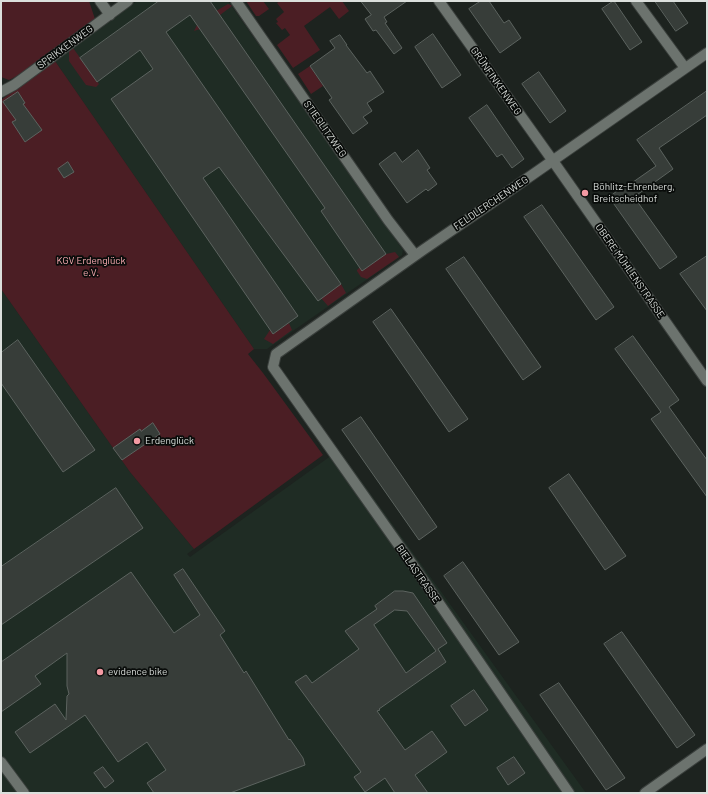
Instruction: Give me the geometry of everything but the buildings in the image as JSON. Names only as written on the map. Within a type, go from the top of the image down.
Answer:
[{"type":"street","points":[[100,1],[110,15]]},
{"type":"street","name":"SPRIKKENWEG","points":[[1,92],[33,71],[128,1]]},
{"type":"street","name":"STIEGLITZWEG","points":[[236,1],[388,220],[415,255]]},
{"type":"street","name":"GRÜNFINKENWEG","points":[[439,1],[553,161]]},
{"type":"street","points":[[636,1],[685,68]]},
{"type":"street","name":"FELDLERCHENWEG","points":[[276,354],[415,255],[553,161],[707,53]]},
{"type":"street","name":"OBERE MÜHLENSTRASSE","points":[[553,161],[707,381]]},
{"type":"street","name":"BIELASTRASSE","points":[[276,354],[273,367],[417,571],[569,793]]},
{"type":"street","points":[[645,793],[707,750]]},
{"type":"street","points":[[1,762],[24,793]]},
{"type":"shaded area","points":[[137,1],[228,1],[403,250],[402,255],[267,349],[254,349],[55,61]]},
{"type":"shaded area","points":[[1,289],[130,472],[194,549],[187,554],[190,557],[339,450],[586,793],[1,793]]},
{"type":"green space","points":[[1,1],[89,1],[95,19],[19,75],[9,80],[1,77]]},
{"type":"green space","points":[[246,1],[263,1],[269,9],[259,16],[256,16]]},
{"type":"green space","points":[[280,1],[342,1],[349,11],[339,19],[330,7],[304,26],[320,50],[293,68],[277,45],[290,35],[285,28],[282,30],[276,23],[278,22],[276,19],[284,12],[277,3]]},
{"type":"green space","points":[[228,4],[232,6],[220,15],[218,13],[198,27],[200,29],[194,31],[197,25]]},
{"type":"green space","points":[[73,48],[99,84],[96,87],[86,85],[69,61],[69,51]]},
{"type":"green space","name":"KGV Erdenglück e.V.","points":[[55,61],[254,349],[248,354],[323,455],[194,549],[130,472],[1,289],[1,100]]},
{"type":"green space","points":[[310,66],[323,86],[311,94],[298,74]]},
{"type":"green space","points":[[395,252],[399,257],[367,279],[361,277],[357,271],[360,267],[363,270],[386,254]]},
{"type":"green space","points":[[341,284],[346,293],[328,306],[321,298]]},
{"type":"green space","points":[[289,323],[292,330],[273,344],[264,339],[270,330],[273,334]]},
{"type":"place","name":"Böhlitz-Ehrenberg, Breitscheidhof","points":[[585,193]]},
{"type":"place","name":"Erdenglück","points":[[137,441]]},
{"type":"place","name":"evidence bike","points":[[100,672]]}]
